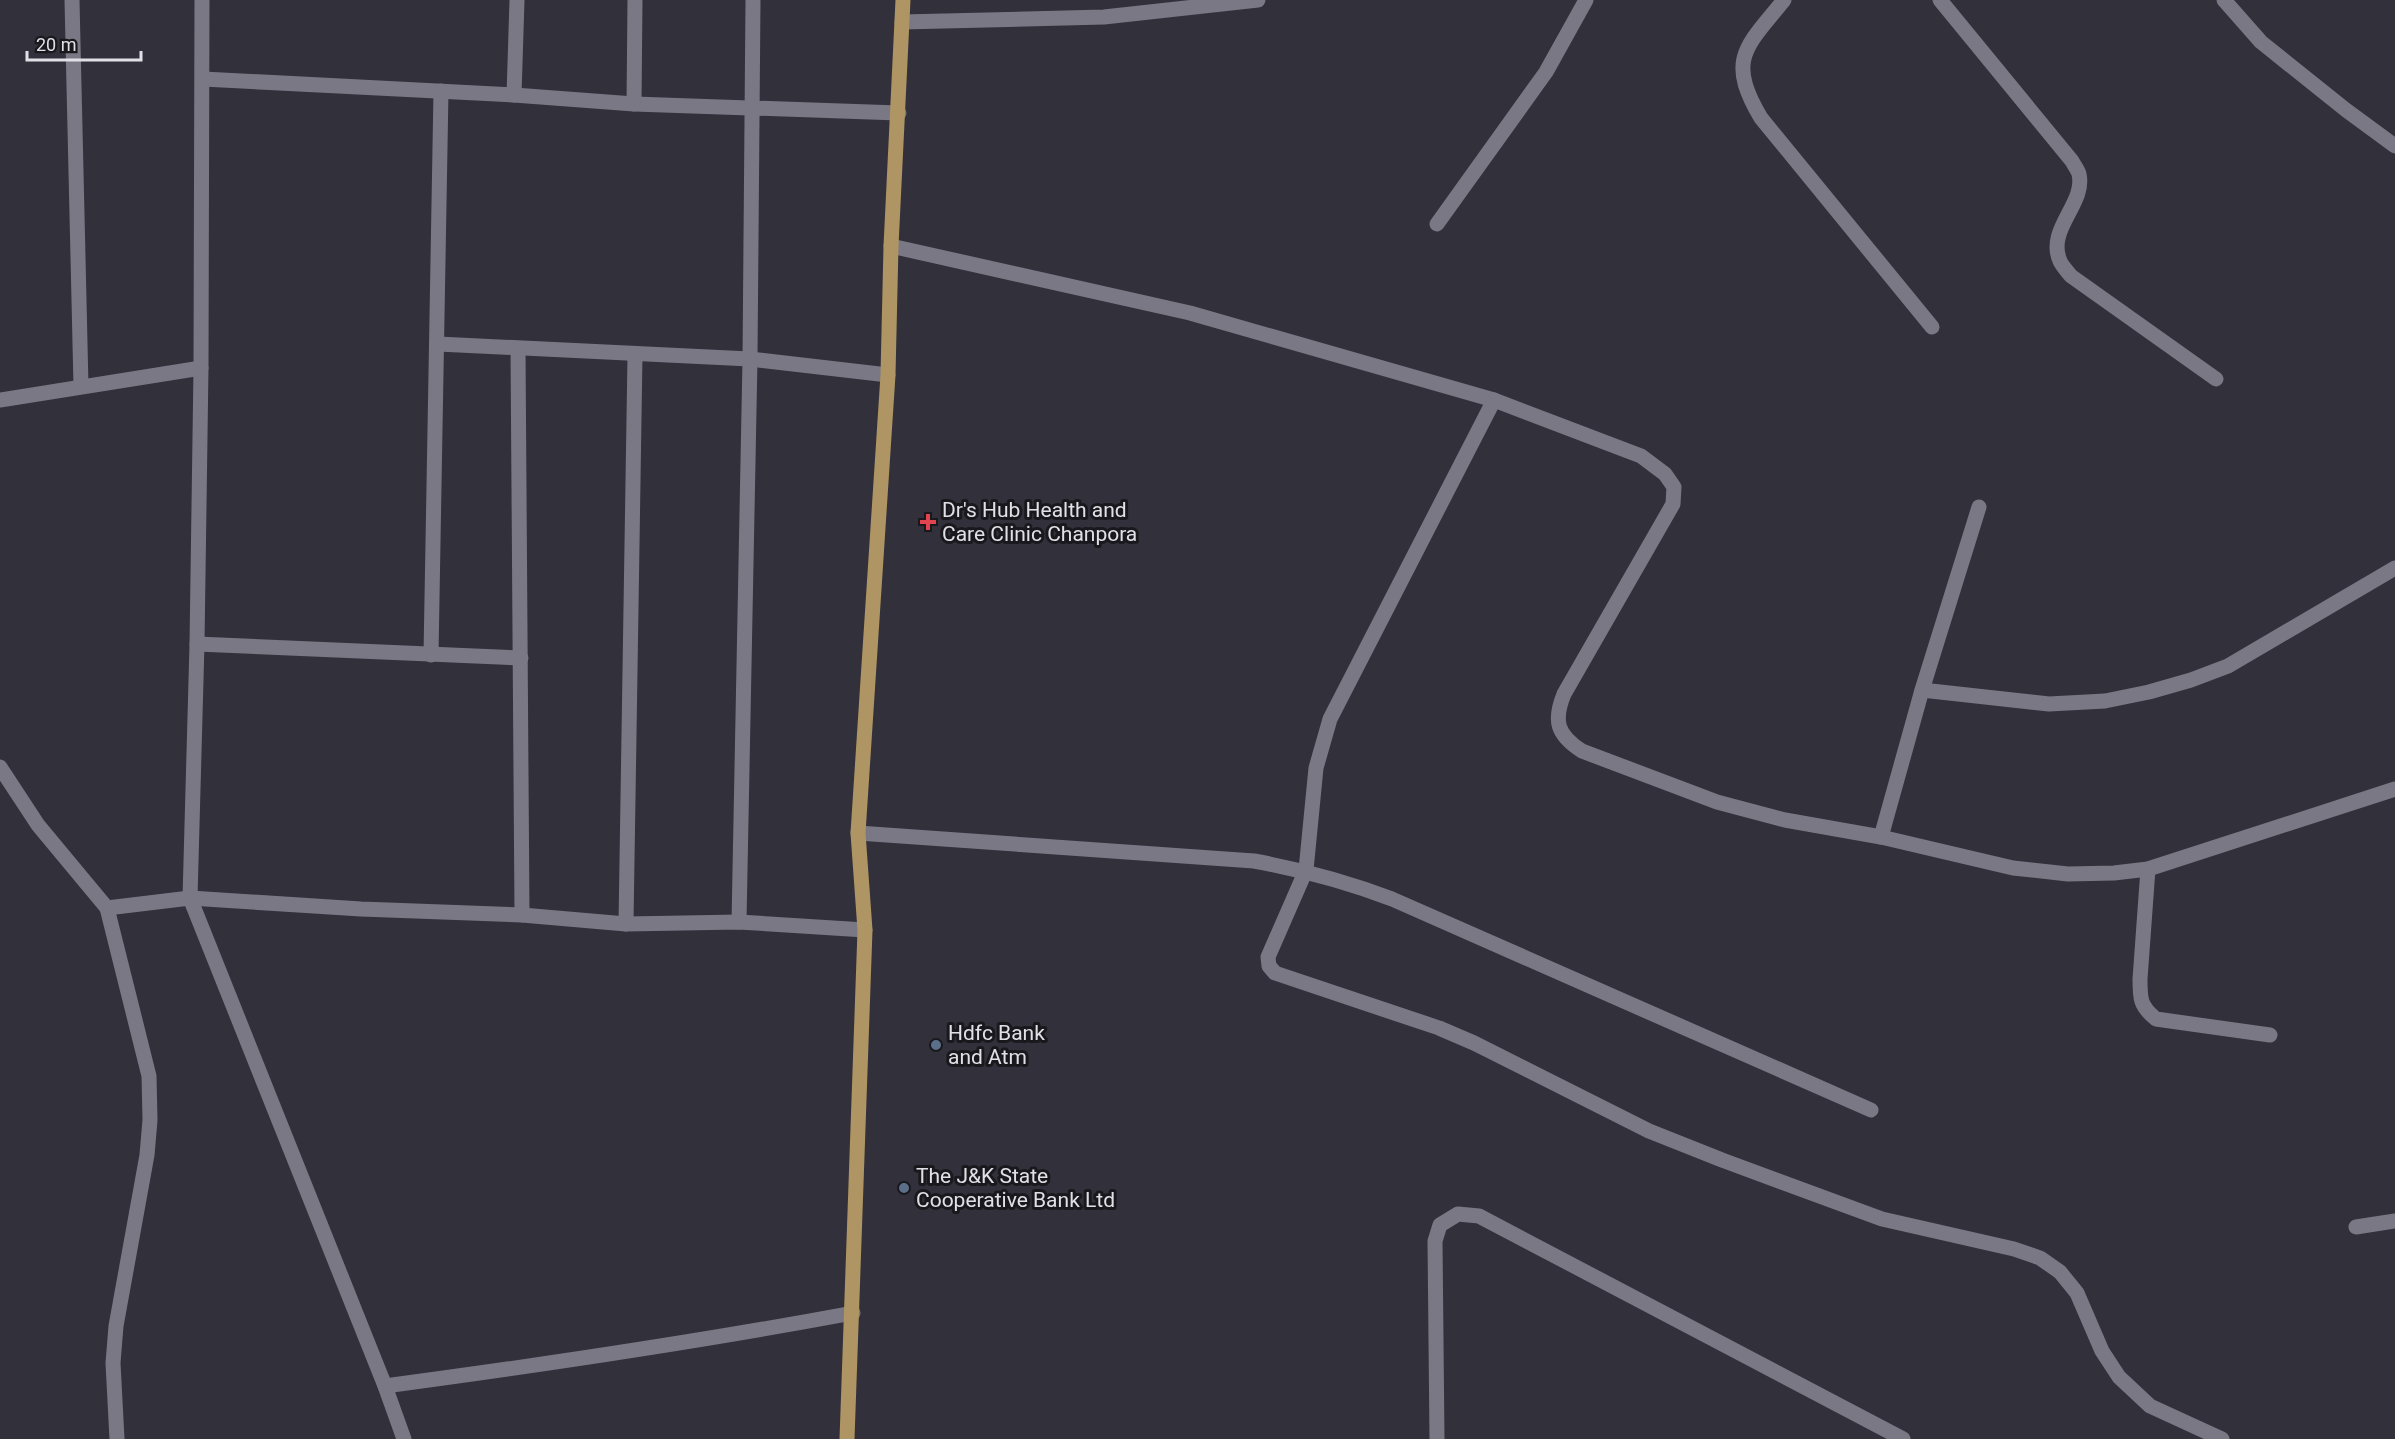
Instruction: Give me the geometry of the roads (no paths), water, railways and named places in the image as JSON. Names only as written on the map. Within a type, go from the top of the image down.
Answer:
[{"type":"main road","points":[[847,1439],[865,930],[858,833],[888,375],[891,246],[903,0]]},
{"type":"street","points":[[72,0],[81,386]]},
{"type":"street","points":[[202,0],[201,368],[190,898],[385,1386],[404,1439]]},
{"type":"street","points":[[514,95],[517,0]]},
{"type":"street","points":[[634,104],[635,0]]},
{"type":"street","points":[[739,922],[750,359],[753,0]]},
{"type":"street","points":[[902,22],[1104,18],[1258,0]]},
{"type":"street","points":[[1437,224],[1546,72],[1586,0]]},
{"type":"street","points":[[1784,0],[1746,47],[1742,72],[1747,96],[1761,118],[1932,327]]},
{"type":"street","points":[[1940,0],[2072,161],[2079,174],[2077,194],[2062,224],[2057,244],[2060,261],[2071,276],[2216,379]]},
{"type":"street","points":[[2224,0],[2261,42],[2395,146]]},
{"type":"street","points":[[203,80],[514,95],[634,104],[898,113]]},
{"type":"street","points":[[431,655],[441,91]]},
{"type":"street","points":[[891,246],[1190,313],[1494,399],[1641,456],[1665,474],[1674,488],[1673,504],[1564,694],[1557,711],[1558,726],[1567,742],[1582,751],[1717,802],[1785,820],[1881,837],[2013,868],[2068,874],[2114,873],[2148,869],[2395,789]]},
{"type":"street","points":[[438,345],[750,359],[888,375]]},
{"type":"street","points":[[518,349],[522,915]]},
{"type":"street","points":[[626,924],[635,355]]},
{"type":"street","points":[[0,400],[201,368]]},
{"type":"street","points":[[1494,399],[1330,719],[1316,768],[1306,870],[1268,957],[1269,966],[1275,973],[1439,1028],[1474,1043],[1649,1131],[1722,1160],[1882,1219],[2014,1249],[2040,1258],[2060,1272],[2077,1293],[2102,1351],[2119,1377],[2150,1406],[2222,1439]]},
{"type":"street","points":[[1881,837],[1922,690],[1979,507]]},
{"type":"street","points":[[1922,690],[2049,704],[2105,701],[2149,692],[2228,666],[2395,568]]},
{"type":"street","points":[[197,644],[521,658]]},
{"type":"street","points":[[0,767],[38,825],[107,908],[149,1076],[150,1120],[147,1155],[116,1326],[113,1364],[117,1439]]},
{"type":"street","points":[[858,833],[1235,860],[1306,870],[1343,880],[1392,898],[1871,1110]]},
{"type":"street","points":[[2148,869],[2140,979],[2143,1009],[2156,1019],[2270,1035]]},
{"type":"street","points":[[107,908],[190,898],[361,909],[522,915],[626,924],[739,922],[865,930]]},
{"type":"street","points":[[1437,1439],[1435,1241],[1440,1225],[1458,1214],[1479,1216],[1903,1439]]},
{"type":"street","points":[[2356,1227],[2395,1221]]},
{"type":"street","points":[[385,1386],[602,1357],[853,1313]]},
{"type":"place","name":"Dr's Hub Health and Care Clinic Chanpora","points":[[928,522]]},
{"type":"place","name":"Hdfc Bank and Atm","points":[[936,1045]]},
{"type":"place","name":"The J&K State Cooperative Bank Ltd","points":[[904,1188]]}]
